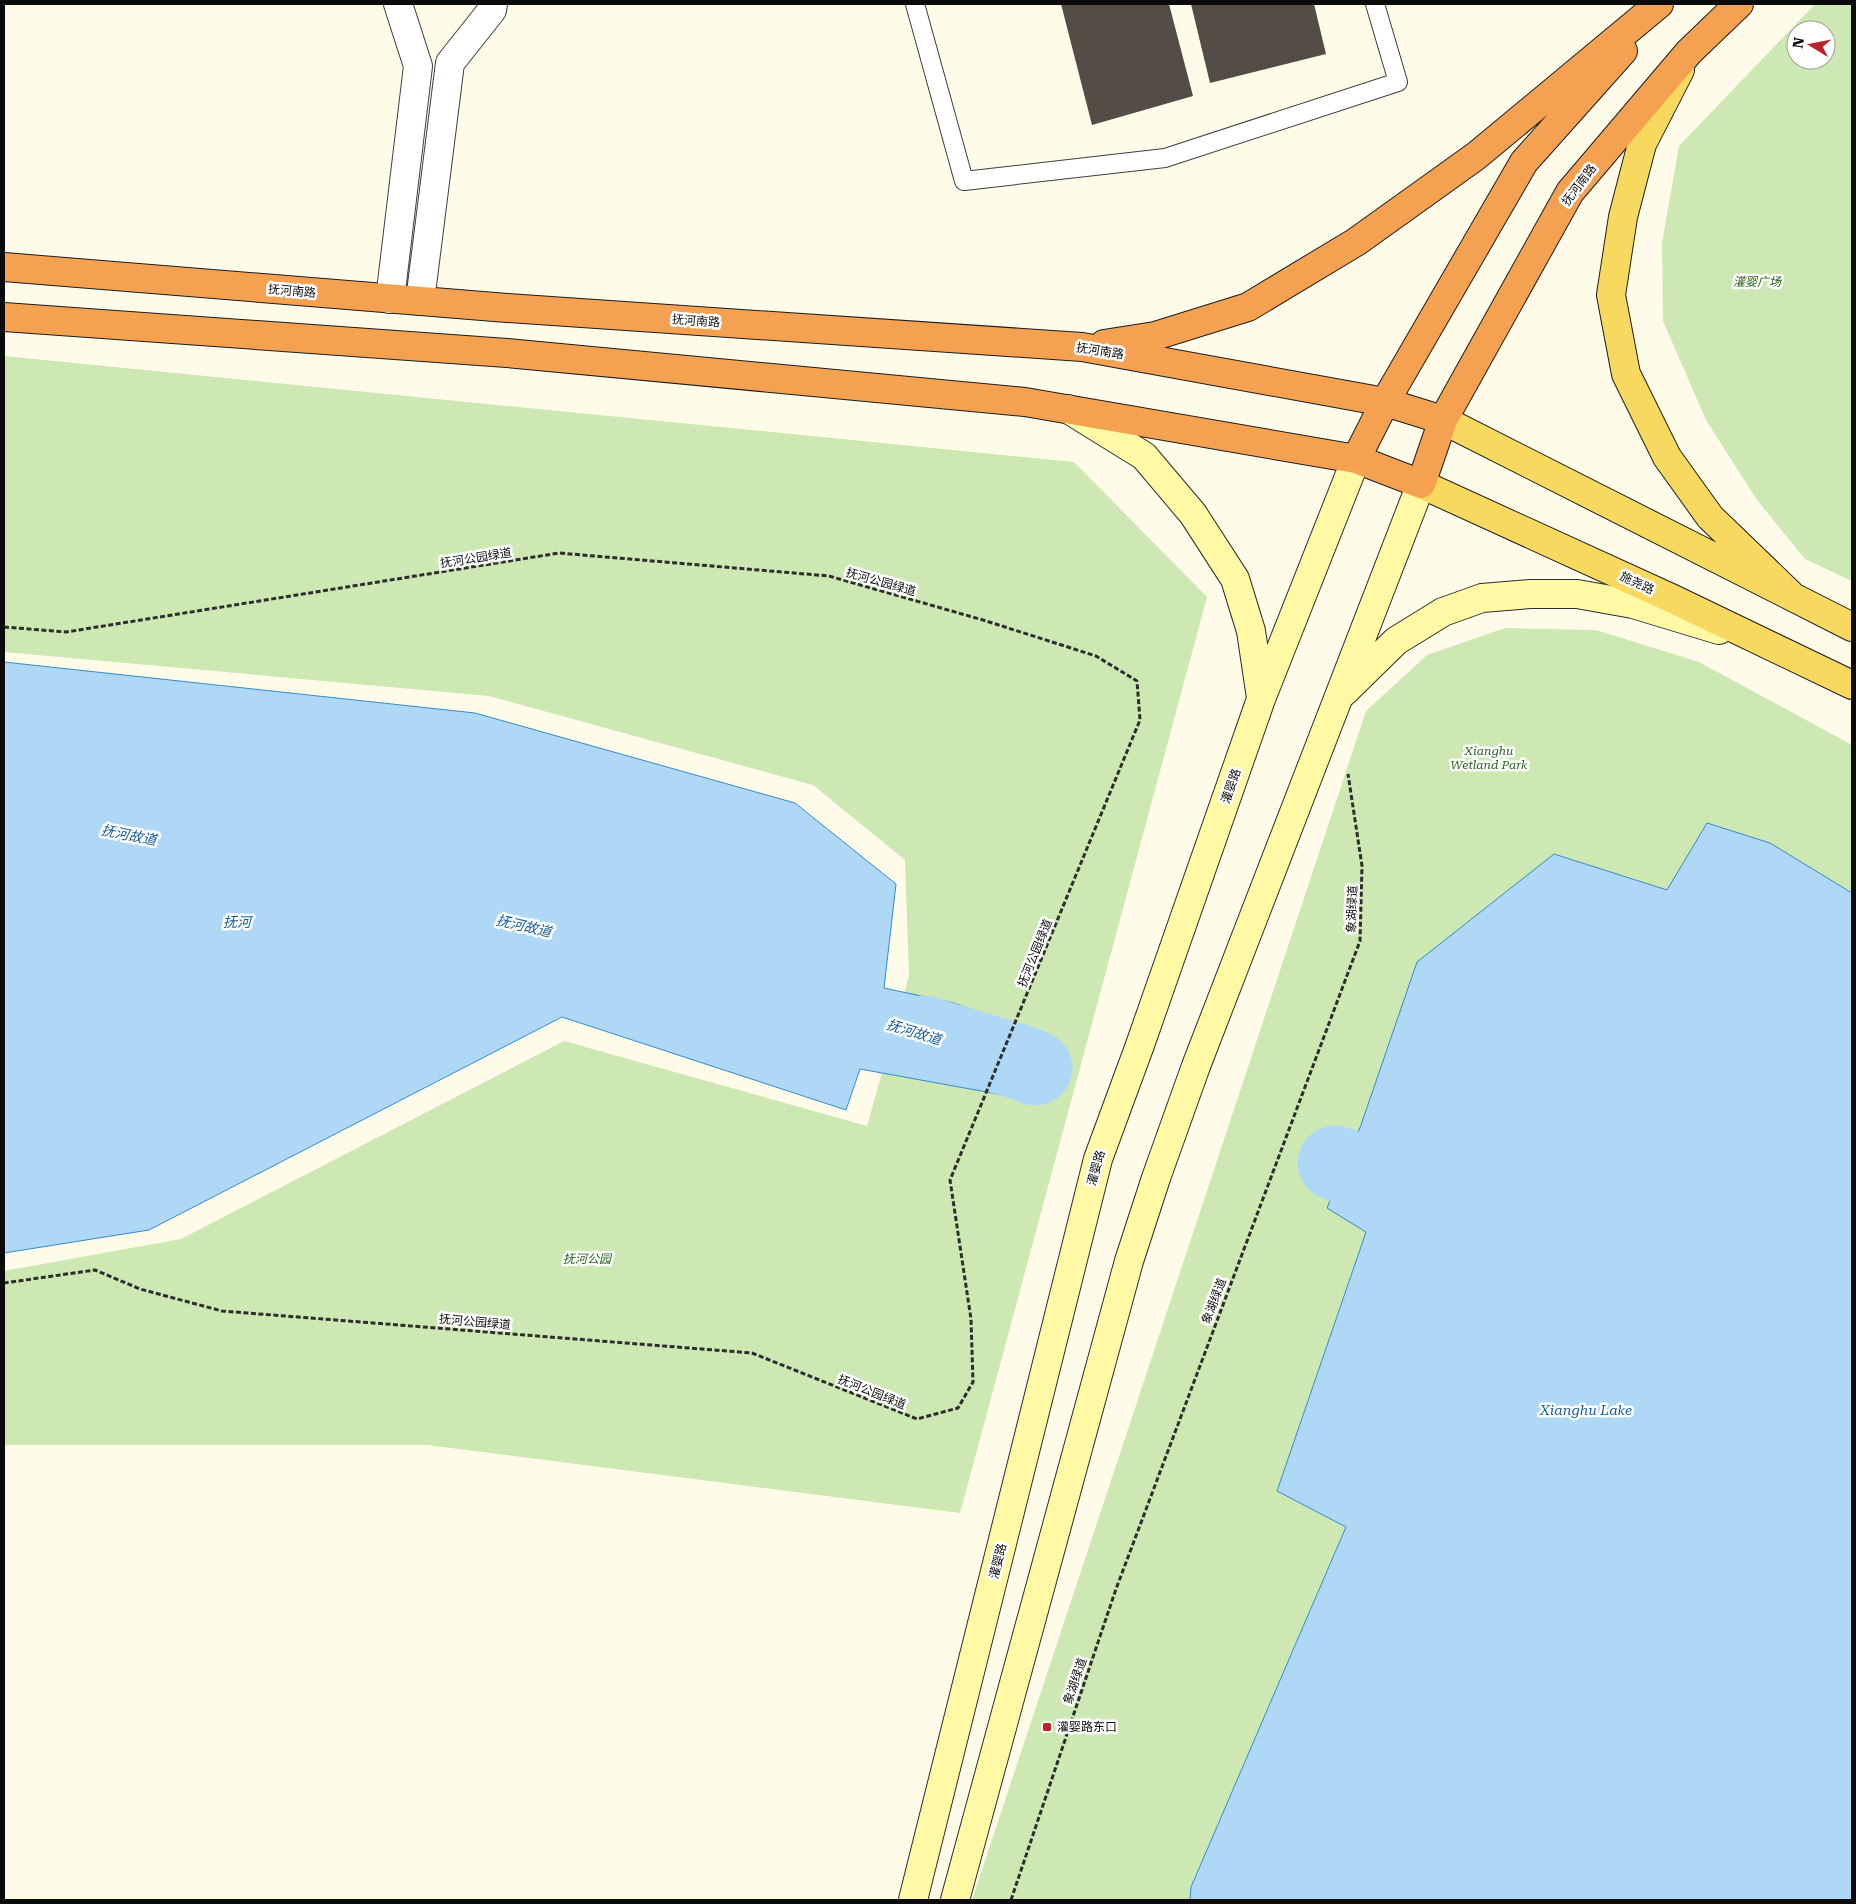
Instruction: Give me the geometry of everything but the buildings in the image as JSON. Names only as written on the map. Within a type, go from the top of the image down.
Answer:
[{"type":"highway","points":[[1082,347],[1155,336],[1248,308],[1356,242],[1476,156],[1659,4]]},
{"type":"highway","points":[[1356,459],[1384,402],[1524,162],[1666,4]]},
{"type":"highway","name":"抚河南路","points":[[1421,484],[1443,420],[1570,192],[1689,52],[1739,4]]},
{"type":"highway","name":"抚河南路","points":[[4,267],[390,299],[1082,347],[1384,402],[1443,420]]},
{"type":"highway","points":[[4,317],[507,354],[1016,401],[1356,459],[1421,484]]},
{"type":"main road","points":[[1689,52],[1642,144],[1623,217],[1611,295],[1626,374],[1667,457],[1710,517],[1791,595]]},
{"type":"main road","points":[[1068,409],[1144,456],[1193,514],[1235,579],[1251,631],[1261,699]]},
{"type":"main road","points":[[1443,420],[1852,626]]},
{"type":"main road","name":"灌婴路","points":[[913,1900],[1098,1159],[1140,1045],[1261,699],[1356,459]]},
{"type":"main road","points":[[955,1900],[1129,1261],[1156,1178],[1196,1066],[1421,484]]},
{"type":"main road","name":"施尧路","points":[[1421,484],[1770,645],[1852,685]]},
{"type":"main road","points":[[1337,698],[1396,641],[1443,612],[1482,598],[1530,594],[1577,594],[1632,604],[1770,645]]},
{"type":"street","points":[[390,299],[418,66],[398,4]]},
{"type":"street","points":[[420,301],[450,63],[492,10],[492,4]]},
{"type":"lane","points":[[915,4],[964,181],[1165,158],[1398,82],[1375,4]]},
{"type":"path","name":"抚河公园绿道","points":[[4,627],[66,632],[560,553],[829,576],[983,620],[1096,656],[1137,681],[1140,720],[950,1180],[971,1319],[973,1382],[958,1408],[917,1419],[752,1353],[222,1311],[140,1289],[95,1270],[4,1283]]},
{"type":"path","name":"象湖绿道","points":[[1011,1900],[1116,1589],[1360,941],[1362,866],[1348,767]]},
{"type":"green space","name":"灌婴广场","points":[[1815,4],[1852,4],[1852,581],[1805,559],[1757,500],[1706,420],[1663,321],[1662,243],[1679,146],[1786,34],[1786,70],[1836,70],[1836,20],[1800,20]]},
{"type":"green space","name":"抚河公园","points":[[4,356],[1074,462],[1207,597],[960,1513],[427,1445],[4,1445],[4,1271],[181,1239],[564,1041],[867,1126],[909,976],[905,860],[813,785],[489,696],[4,652]]},
{"type":"green space","name":"Xianghu Wetland Park","points":[[1505,628],[1596,630],[1699,662],[1852,745],[1852,893],[1770,843],[1667,890],[1554,854],[1361,1125],[1327,1208],[1366,1231],[1277,1491],[1347,1526],[1191,1887],[1190,1900],[972,1900],[1366,711],[1427,655]]},
{"type":"water","name":"抚河","points":[[4,662],[475,713],[795,803],[896,884],[884,988],[954,1003],[1037,1033],[1009,1096],[860,1069],[846,1110],[562,1017],[149,1230],[4,1253]]},
{"type":"water","name":"Xianghu Lake","points":[[1707,823],[1770,843],[1852,893],[1852,1900],[1190,1900],[1191,1887],[1346,1527],[1277,1491],[1366,1232],[1327,1208],[1361,1125],[1417,962],[1554,854],[1667,890]]},
{"type":"waterway","name":"抚河故道","points":[[923,1033],[1035,1068]]},
{"type":"waterway","name":"抚河故道","points":[[1335,1163],[1344,1166]]},
{"type":"place","name":"灌婴路东口","points":[[1047,1727]]}]
